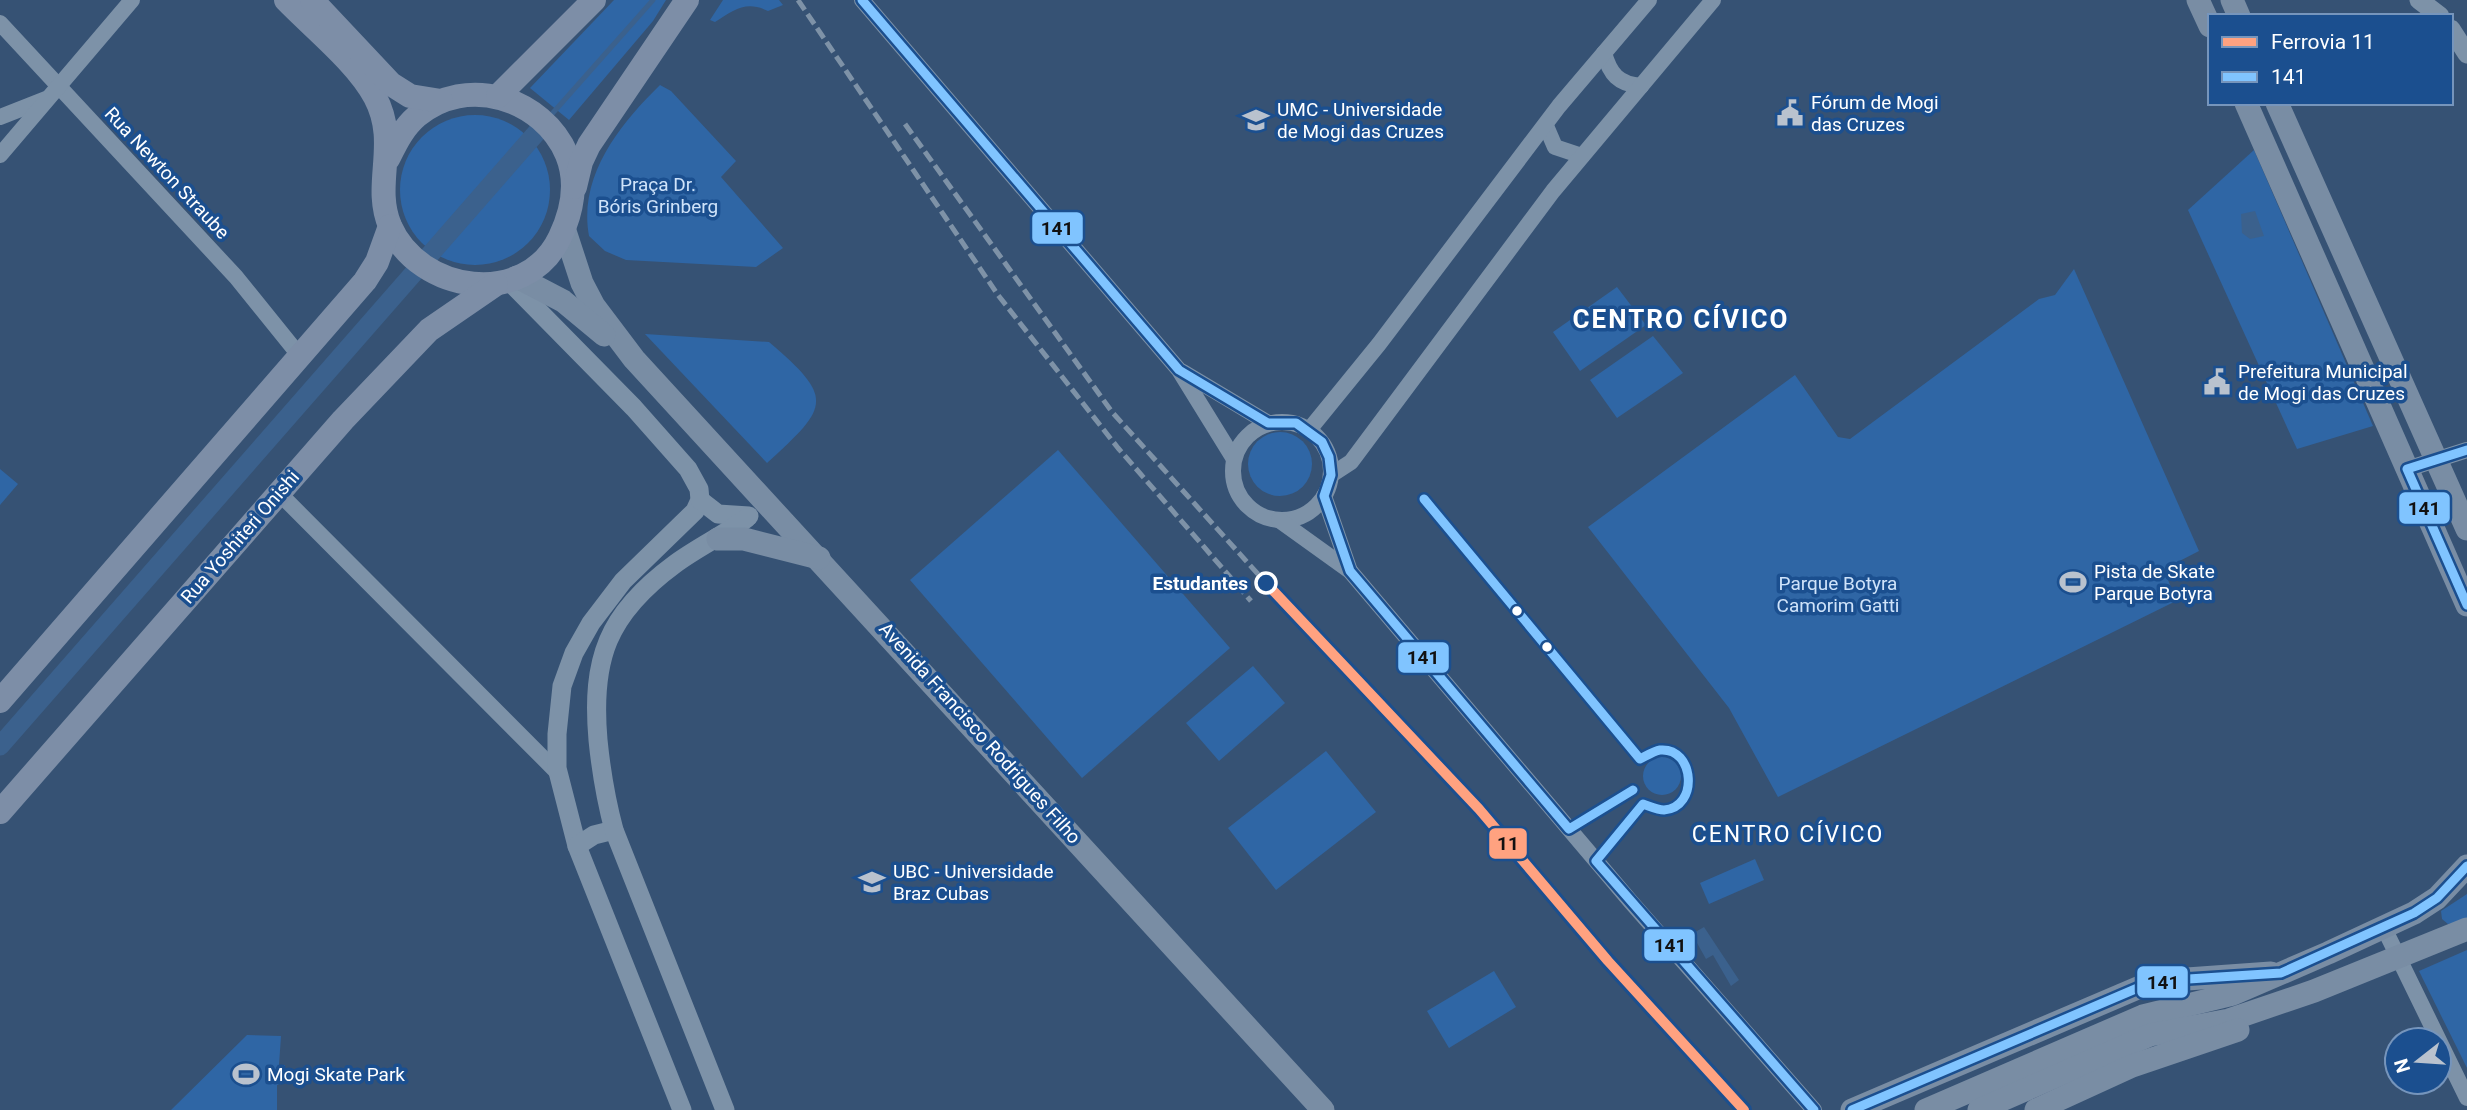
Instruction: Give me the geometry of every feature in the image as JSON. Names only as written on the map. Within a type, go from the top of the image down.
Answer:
[{"type":"main road","name":"Avenida Francisco Rodrigues Filho","points":[[286,0],[362,79],[376,98],[385,125],[388,159]]},
{"type":"main road","name":"Avenida Francisco Rodrigues Filho","points":[[312,0],[391,84],[410,96],[441,101]]},
{"type":"main road","points":[[498,96],[594,0]]},
{"type":"main road","points":[[508,280],[540,262],[557,243],[567,220],[581,162],[589,145],[687,0]]},
{"type":"main road","points":[[2198,0],[2208,22]]},
{"type":"main road","name":"Avenida Francisco Rodrigues Filho","points":[[634,359],[564,301],[508,280],[472,285],[446,279],[420,265],[404,249],[390,226],[383,200],[383,179],[388,159],[400,135],[418,115],[441,101],[467,94],[498,96],[528,108],[551,129],[567,156],[573,187],[567,220],[582,283],[594,306],[634,359],[1323,1110]]},
{"type":"main road","points":[[2247,105],[2467,605]]},
{"type":"main road","points":[[2278,105],[2467,529]]},
{"type":"main road","points":[[0,701],[365,281],[377,262],[390,226]]},
{"type":"main road","name":"Rua Yoshiteri Onishi","points":[[0,812],[278,492],[429,330],[508,280]]},
{"type":"main road","points":[[718,539],[744,539],[819,558]]},
{"type":"main road","points":[[1926,1110],[2143,1016],[2233,994],[2384,928],[2437,898],[2467,866]]},
{"type":"main road","points":[[1979,1110],[2150,1035],[2229,1020],[2315,991],[2467,929]]},
{"type":"main road","points":[[1852,1110],[2140,987],[2172,980],[2281,973]]},
{"type":"main road","points":[[2036,1110],[2132,1066],[2258,1022],[2315,991]]},
{"type":"street","points":[[0,155],[132,0]]},
{"type":"street","points":[[862,0],[1179,370],[1234,458]]},
{"type":"street","points":[[1309,430],[1379,344],[1546,126],[1649,0]]},
{"type":"street","points":[[1331,475],[1351,462],[1582,156],[1713,0]]},
{"type":"street","points":[[2419,0],[2439,14]]},
{"type":"street","name":"Rua Newton Straube","points":[[0,23],[56,92],[236,276],[299,355]]},
{"type":"street","points":[[2453,34],[2467,54]]},
{"type":"street","points":[[1604,53],[1612,74],[1621,82],[1641,86]]},
{"type":"street","points":[[0,117],[56,92]]},
{"type":"street","points":[[1546,126],[1555,147],[1582,156]]},
{"type":"street","points":[[508,280],[634,408],[688,468],[699,489],[700,500],[684,525],[617,589],[574,653],[562,686],[556,734],[558,773],[574,837],[682,1110]]},
{"type":"street","points":[[1179,370],[1268,423]]},
{"type":"street","points":[[1279,520],[1304,514],[1324,496],[1331,475],[1329,457],[1322,442],[1309,430],[1290,422],[1268,423],[1247,436],[1234,458],[1233,476],[1238,492],[1248,506],[1262,516],[1279,520],[1350,571],[1631,902],[1814,1110]]},
{"type":"street","points":[[2407,469],[2467,450]]},
{"type":"street","points":[[278,492],[558,773]]},
{"type":"street","points":[[1324,496],[1350,571]]},
{"type":"street","points":[[700,500],[718,514],[747,518]]},
{"type":"street","points":[[725,1110],[612,824],[595,700],[605,645],[629,608],[676,563],[718,539],[767,502]]},
{"type":"street","points":[[574,837],[594,835],[612,824]]},
{"type":"street","points":[[2384,928],[2467,1098]]},
{"type":"green space","points":[[614,0],[666,0],[653,21],[569,120],[530,88]]},
{"type":"green space","points":[[723,0],[779,0],[783,5],[768,11],[747,6],[734,10],[715,22],[710,20]]},
{"type":"green space","name":"Praça Dr. Bóris Grinberg","points":[[660,85],[671,91],[736,161],[721,177],[783,248],[756,267],[626,260],[605,251],[589,236],[587,214],[596,172],[617,134]]},
{"type":"green space","points":[[475,115],[504,121],[528,137],[544,161],[550,190],[544,219],[528,243],[504,259],[475,265],[446,259],[422,243],[406,219],[400,190],[406,161],[422,137],[446,121]]},
{"type":"green space","points":[[2254,150],[2373,426],[2297,449],[2188,210]]},
{"type":"green space","name":"Parque Botyra Camorim Gatti","points":[[2074,269],[2199,551],[2164,569],[2176,601],[1778,797],[1729,708],[1588,527],[1795,375],[1838,437],[1850,439],[2039,299],[2055,295]]},
{"type":"green space","points":[[1617,287],[1646,325],[1580,371],[1553,332]]},
{"type":"green space","points":[[645,334],[769,342],[806,377],[814,391],[816,403],[812,415],[767,463]]},
{"type":"green space","points":[[1653,336],[1683,373],[1617,418],[1590,380]]},
{"type":"green space","points":[[1280,432],[1298,438],[1306,446],[1312,464],[1306,482],[1298,490],[1280,496],[1262,490],[1254,482],[1248,464],[1254,446],[1262,438]]},
{"type":"green space","points":[[1058,450],[1230,648],[1082,778],[910,580]]},
{"type":"green space","points":[[0,469],[18,484],[0,505]]},
{"type":"green space","points":[[1253,666],[1285,703],[1219,761],[1186,723]]},
{"type":"green space","points":[[1326,751],[1376,812],[1276,890],[1228,828]]},
{"type":"green space","points":[[1662,757],[1675,763],[1681,776],[1675,789],[1662,795],[1649,789],[1643,776],[1649,763]]},
{"type":"green space","points":[[1755,859],[1764,880],[1709,904],[1700,883]]},
{"type":"green space","points":[[2467,894],[2467,920],[2448,924],[2442,919],[2441,911]]},
{"type":"green space","points":[[2467,950],[2467,1068],[2453,1040],[2453,1026],[2446,1026],[2419,971]]},
{"type":"green space","points":[[1494,971],[1516,1007],[1449,1048],[1427,1011]]},
{"type":"green space","name":"Mogi Skate Park","points":[[247,1035],[281,1036],[279,1065],[285,1065],[284,1082],[277,1085],[277,1110],[171,1110]]},
{"type":"shaded area","points":[[2255,211],[2264,236],[2250,239],[2242,233],[2241,214]]},
{"type":"shaded area","points":[[1704,927],[1739,980],[1731,986],[1713,955],[1706,959],[1692,934]]},
{"type":"waterway","points":[[551,115],[653,0]]},
{"type":"waterway","points":[[0,746],[538,131]]},
{"type":"railway","points":[[798,0],[998,295],[1118,448],[1251,601]]},
{"type":"railway","points":[[905,124],[1112,412],[1266,583]]},
{"type":"rail line","name":"11","points":[[1266,583],[1479,809],[1608,961],[1744,1110]]},
{"type":"transit line","name":"141","points":[[862,0],[1179,370],[1268,423],[1296,423],[1322,442],[1329,457],[1331,475],[1324,496],[1350,571],[1569,829],[1633,790]]},
{"type":"transit line","name":"141","points":[[2467,450],[2407,469],[2467,605]]},
{"type":"transit line","name":"141","points":[[1424,499],[1640,759],[1660,750],[1672,752],[1686,767],[1687,789],[1683,799],[1675,807],[1664,810],[1643,804],[1596,861],[1814,1110]]},
{"type":"transit line","name":"141","points":[[1852,1110],[2140,987],[2173,980],[2281,973],[2414,913],[2437,898],[2467,866]]},
{"type":"place","name":"Fórum de Mogi das Cruzes","points":[[1790,113]]},
{"type":"place","name":"UMC - Universidade de Mogi das Cruzes","points":[[1256,120]]},
{"type":"place","name":"Prefeitura Municipal de Mogi das Cruzes","points":[[2217,382]]},
{"type":"place","name":"Pista de Skate Parque Botyra","points":[[2073,582]]},
{"type":"place","name":"Estudantes","points":[[1266,583]]},
{"type":"place","name":"UBC - Universidade Braz Cubas","points":[[872,882]]},
{"type":"place","name":"Mogi Skate Park","points":[[246,1074]]},
{"type":"district","name":"CENTRO CÍVICO","points":[[1681,319]]},
{"type":"district","name":"CENTRO CÍVICO","points":[[1788,834]]}]
